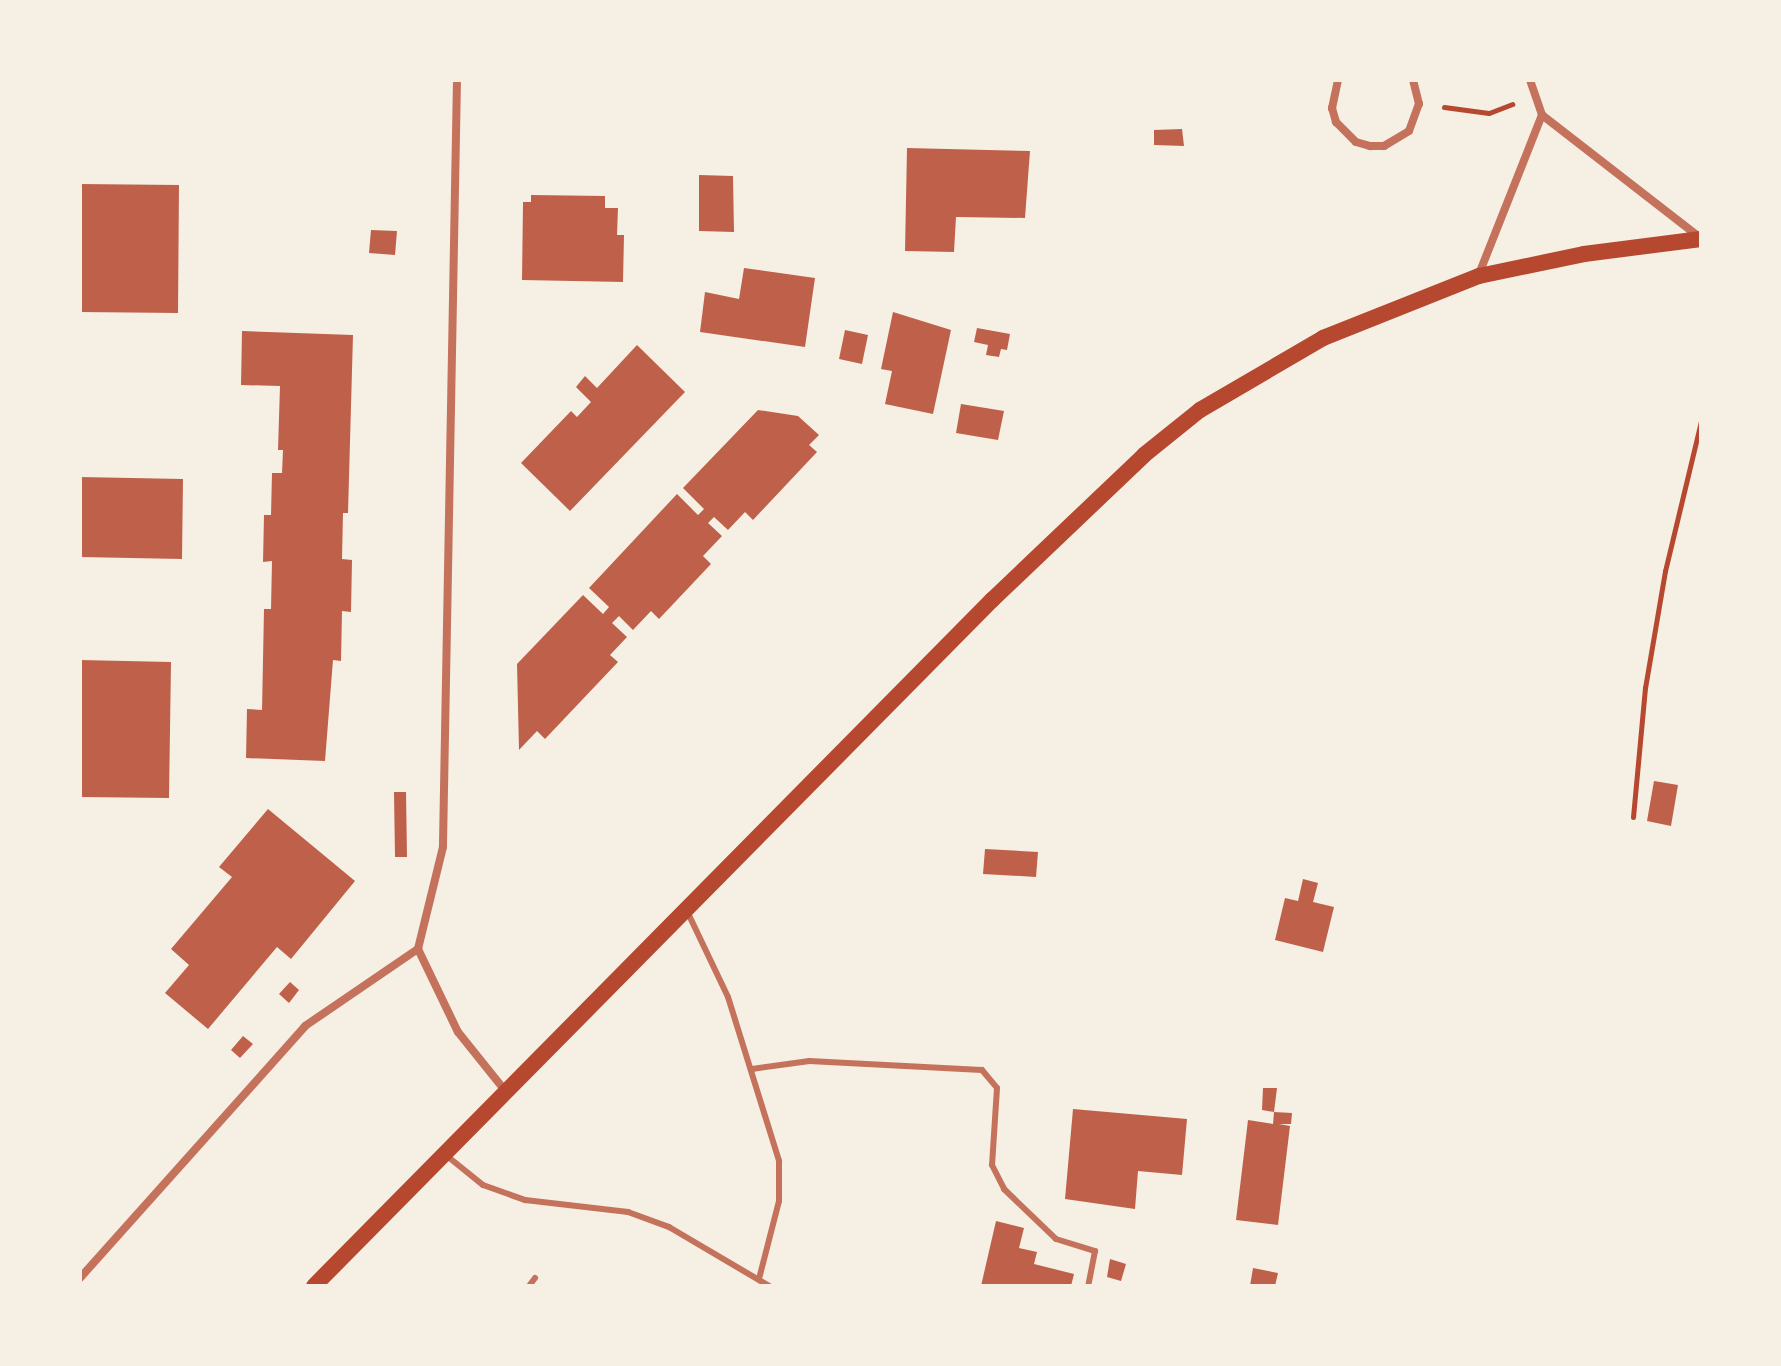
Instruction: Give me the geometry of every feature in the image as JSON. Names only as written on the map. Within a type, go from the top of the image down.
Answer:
[{"type":"main road","points":[[314,1286],[992,600],[1155,446],[1260,371],[1401,303],[1479,276],[1584,254],[1701,239]]},
{"type":"street","points":[[457,80],[443,847],[418,949],[458,1032],[506,1092]]},
{"type":"street","points":[[1338,80],[1332,108],[1336,122],[1356,142],[1370,146],[1384,146],[1409,131],[1419,104],[1413,80]]},
{"type":"street","points":[[1530,80],[1542,115],[1701,239]]},
{"type":"street","points":[[1479,276],[1542,115]]},
{"type":"street","points":[[80,1278],[305,1026],[418,949]]},
{"type":"lane","points":[[687,909],[713,959],[752,1069],[779,1161],[779,1201],[759,1279]]},
{"type":"lane","points":[[752,1069],[809,1061],[982,1070],[997,1088],[992,1165],[1004,1189],[1056,1239],[1095,1251],[1088,1286]]},
{"type":"lane","points":[[444,1154],[483,1185],[525,1200],[628,1212],[669,1227],[769,1286]]},
{"type":"lane","points":[[529,1286],[535,1278]]},
{"type":"path","points":[[1419,104],[1489,113],[1535,95]]},
{"type":"path","points":[[1633,817],[1645,688],[1665,571],[1701,421]]},
{"type":"building","points":[[1182,129],[1184,146],[1154,145],[1154,130]]},
{"type":"building","points":[[907,148],[1030,151],[1025,218],[956,217],[954,252],[905,251]]},
{"type":"building","points":[[699,175],[733,176],[734,232],[699,231]]},
{"type":"building","points":[[80,184],[179,185],[178,313],[80,312]]},
{"type":"building","points":[[531,195],[605,196],[605,208],[618,208],[617,235],[624,235],[623,282],[522,280],[523,202],[531,202]]},
{"type":"building","points":[[371,230],[397,231],[395,255],[369,253]]},
{"type":"building","points":[[744,268],[815,278],[805,347],[700,332],[705,292],[739,299]]},
{"type":"building","points":[[893,312],[951,330],[933,414],[885,404],[892,371],[881,369]]},
{"type":"building","points":[[977,328],[1010,334],[1007,350],[1001,349],[999,357],[986,355],[988,345],[974,342]]},
{"type":"building","points":[[845,330],[868,335],[862,364],[839,359]]},
{"type":"building","points":[[242,331],[353,335],[348,513],[343,513],[342,559],[352,560],[351,612],[342,611],[341,661],[333,660],[325,761],[246,758],[247,709],[262,710],[264,609],[271,609],[272,561],[263,562],[264,515],[271,515],[272,473],[282,473],[283,450],[278,450],[280,386],[241,385]]},
{"type":"building","points":[[637,345],[685,392],[570,511],[521,463],[571,411],[577,417],[591,402],[576,387],[585,376],[597,388]]},
{"type":"building","points":[[961,404],[1004,411],[998,440],[956,433]]},
{"type":"building","points":[[758,410],[798,416],[819,435],[809,445],[817,452],[753,520],[745,512],[728,530],[714,517],[708,523],[722,536],[703,556],[711,564],[659,619],[651,611],[633,630],[619,616],[612,623],[627,637],[610,655],[618,662],[545,739],[537,731],[519,750],[517,664],[583,595],[603,614],[609,607],[589,588],[677,494],[698,515],[704,509],[683,488]]},
{"type":"building","points":[[80,477],[183,479],[182,559],[80,557]]},
{"type":"building","points":[[80,660],[171,662],[169,798],[80,797]]},
{"type":"building","points":[[1654,781],[1678,785],[1671,826],[1647,821]]},
{"type":"building","points":[[394,792],[406,792],[407,857],[395,857]]},
{"type":"building","points":[[268,809],[355,881],[291,959],[277,947],[208,1029],[165,993],[189,965],[171,949],[232,877],[219,867]]},
{"type":"building","points":[[985,849],[1038,852],[1036,877],[983,874]]},
{"type":"building","points":[[1303,879],[1318,883],[1313,902],[1334,907],[1323,952],[1275,940],[1285,898],[1298,901]]},
{"type":"building","points":[[290,982],[299,990],[289,1003],[279,994]]},
{"type":"building","points":[[243,1036],[253,1044],[240,1058],[231,1050]]},
{"type":"building","points":[[1263,1088],[1277,1088],[1274,1112],[1262,1110]]},
{"type":"building","points":[[1073,1109],[1187,1119],[1182,1175],[1138,1171],[1135,1209],[1065,1199]]},
{"type":"building","points":[[1274,1112],[1292,1113],[1291,1124],[1279,1124],[1290,1126],[1278,1225],[1236,1220],[1248,1120],[1273,1124]]},
{"type":"building","points":[[996,1221],[1024,1228],[1019,1248],[1037,1252],[1034,1264],[1074,1274],[1071,1286],[981,1286]]},
{"type":"building","points":[[1110,1259],[1126,1264],[1121,1281],[1107,1277]]},
{"type":"building","points":[[1253,1268],[1278,1273],[1275,1286],[1250,1286]]}]
